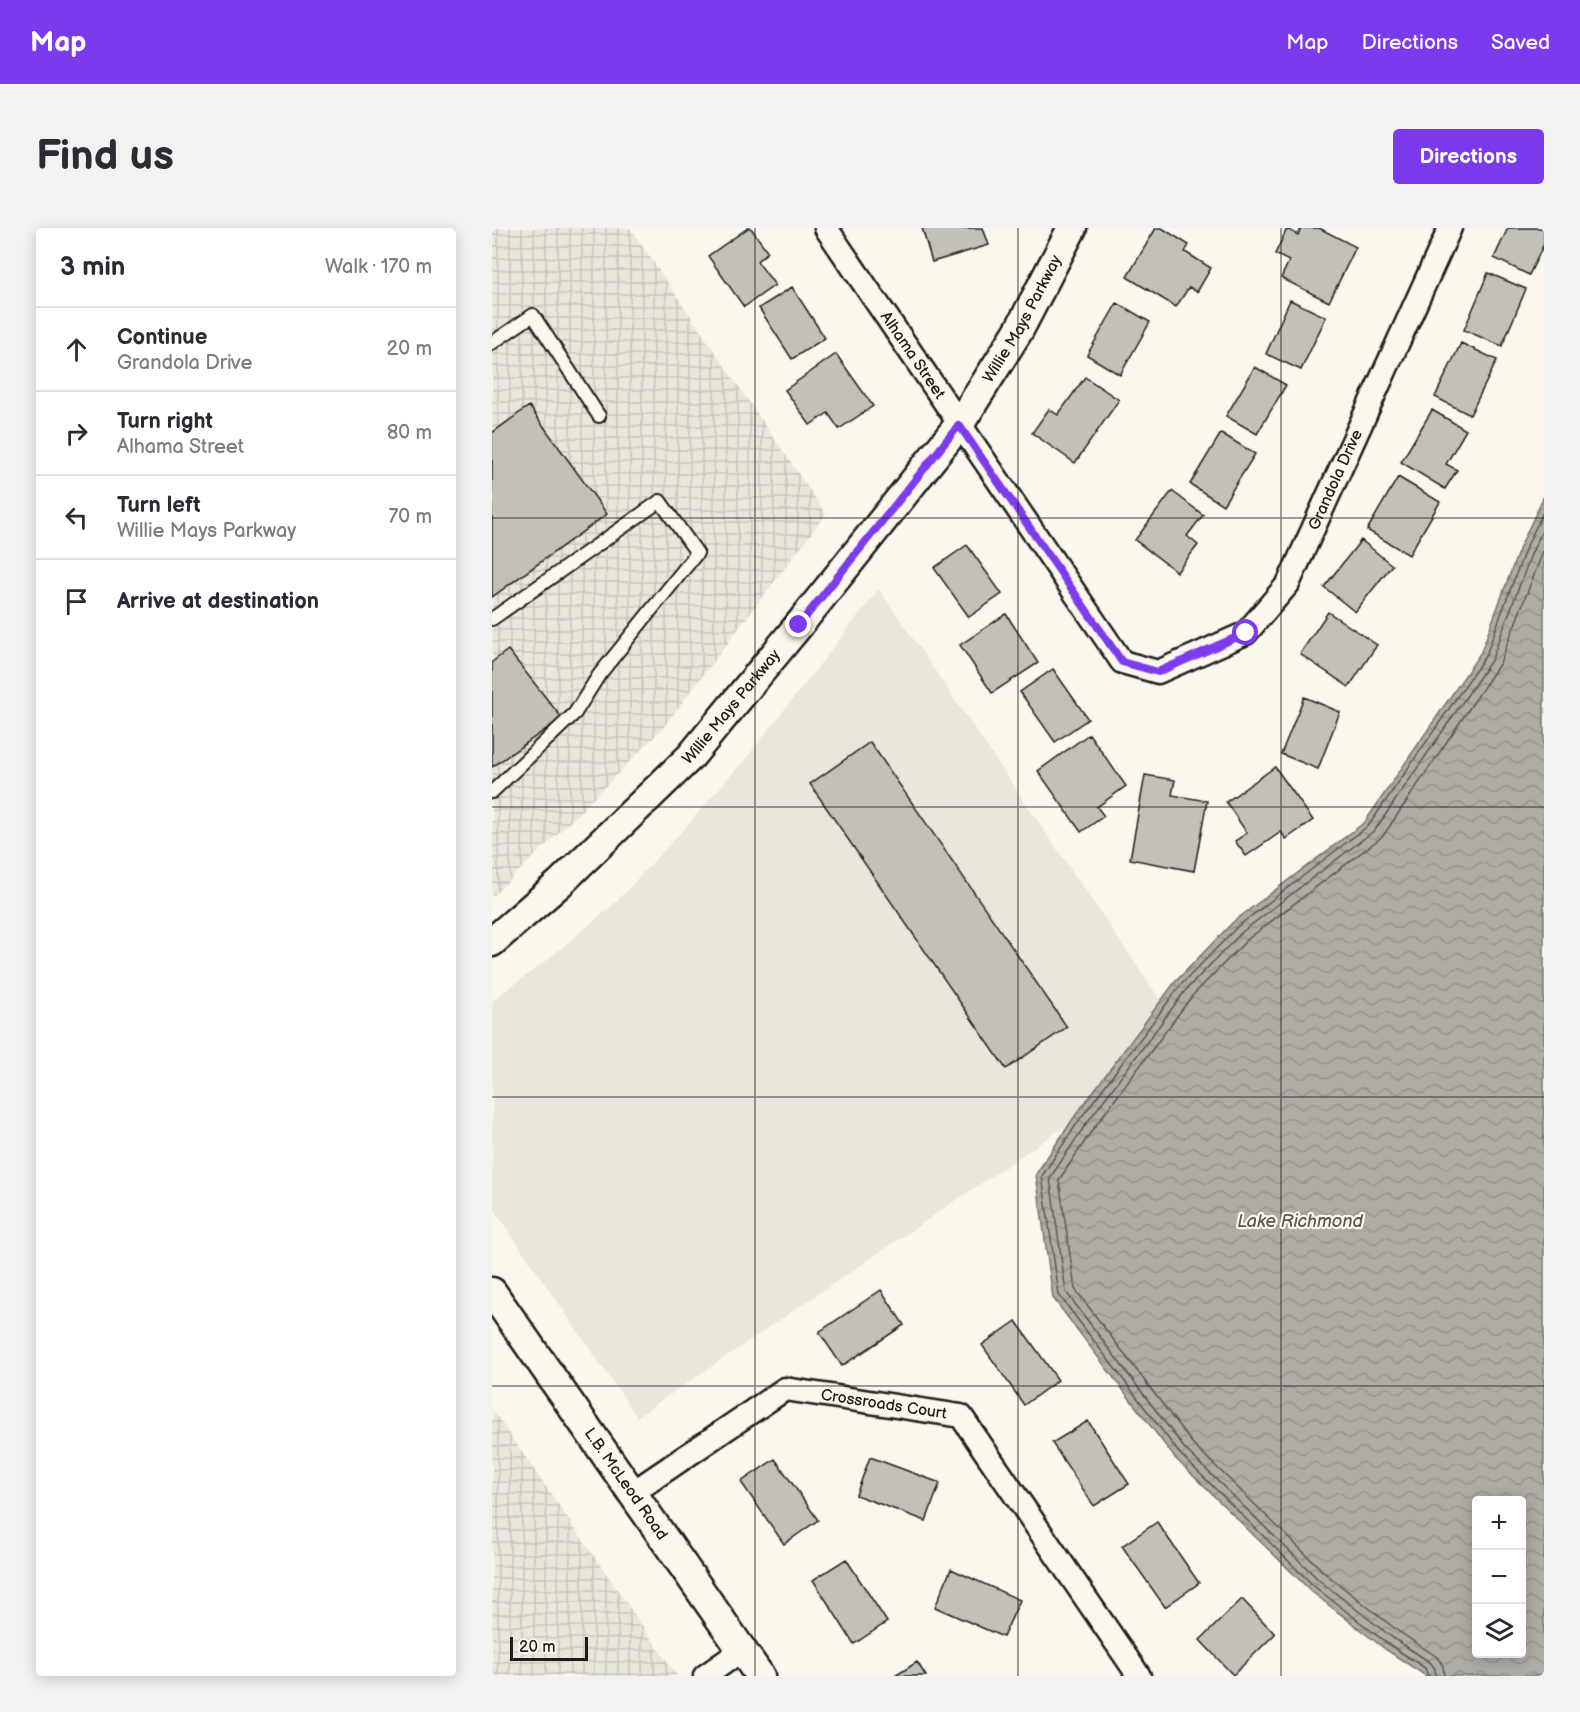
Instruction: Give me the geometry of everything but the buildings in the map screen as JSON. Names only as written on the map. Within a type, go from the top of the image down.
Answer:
[{"type":"street","name":"Alhama Street","points":[[826,228],[1122,662],[1158,672]]},
{"type":"street","name":"Willie Mays Parkway","points":[[492,942],[560,884],[691,756],[806,616],[959,425],[1019,330],[1072,228]]},
{"type":"street","name":"Grandola Drive","points":[[1158,672],[1246,633],[1288,584],[1450,228]]},
{"type":"street","name":"L.B. McLeod Road","points":[[492,1292],[760,1676]]},
{"type":"street","name":"Crossroads Court","points":[[633,1493],[785,1389],[961,1416],[1139,1676]]},
{"type":"street","points":[[705,1676],[742,1650]]},
{"type":"lane","points":[[492,343],[533,315],[599,416]]},
{"type":"lane","points":[[492,618],[660,501],[697,553],[599,675],[575,713],[492,792]]},
{"type":"shaded area","points":[[492,228],[630,228],[826,514],[662,729],[492,897]]},
{"type":"shaded area","points":[[879,589],[1189,1042],[637,1417],[492,1207],[492,1001],[547,960],[612,906],[751,752]]},
{"type":"shaded area","points":[[492,1409],[677,1676],[492,1676]]},
{"type":"water","name":"Lake Richmond","points":[[1544,496],[1544,1676],[1426,1676],[1385,1649],[1312,1592],[1175,1458],[1053,1298],[1036,1174],[1075,1116],[1175,982],[1233,922],[1365,822],[1481,652],[1520,547]]},
{"type":"route","points":[[799,625],[959,425],[1122,662],[1158,672],[1246,633]]}]
